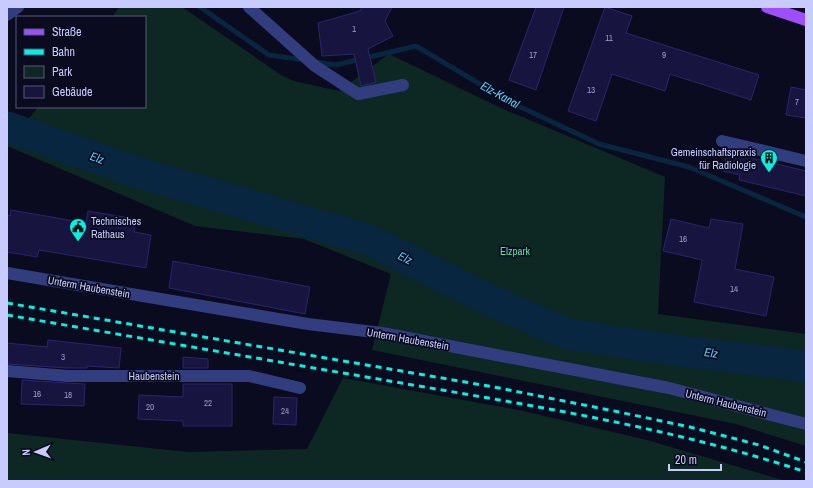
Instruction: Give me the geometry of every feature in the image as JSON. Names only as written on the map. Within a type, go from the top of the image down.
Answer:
[{"type":"main road","points":[[767,7],[806,20]]},
{"type":"street","points":[[7,15],[18,7]]},
{"type":"street","points":[[249,7],[315,66],[358,94],[403,85]]},
{"type":"street","points":[[722,141],[806,161]]},
{"type":"street","name":"Unterm Haubenstein","points":[[7,273],[308,324],[382,333],[670,388],[806,424]]},
{"type":"street","name":"Haubenstein","points":[[7,371],[68,376],[249,376],[300,388]]},
{"type":"green space","name":"Elzpark","points":[[119,7],[182,7],[281,75],[294,81],[339,91],[389,54],[503,109],[665,177],[658,314],[806,334],[806,446],[736,424],[372,350],[391,274],[304,239],[195,226],[7,146],[37,108],[146,108],[146,16],[113,16]]},
{"type":"green space","points":[[343,378],[523,411],[647,440],[786,481],[7,481],[7,433],[188,452],[307,449]]},
{"type":"building","points":[[362,7],[392,7],[385,21],[393,36],[368,49],[376,82],[361,86],[354,54],[322,56],[318,23],[360,11]]},
{"type":"building","points":[[536,7],[564,7],[536,90],[509,80]]},
{"type":"building","points":[[605,7],[632,16],[626,33],[759,75],[751,100],[670,74],[665,91],[612,74],[596,121],[568,111]]},
{"type":"building","points":[[791,87],[806,90],[806,118],[786,115]]},
{"type":"building","name":"Gemeinschaftspraxis für Radiologie","points":[[727,152],[806,171],[806,196],[739,180],[740,175],[723,171]]},
{"type":"building","name":"Technisches Rathaus","points":[[11,210],[86,223],[88,211],[136,219],[134,232],[151,235],[146,268],[39,250],[37,257],[7,252],[7,215],[10,216]]},
{"type":"building","points":[[671,219],[709,228],[711,219],[743,224],[735,269],[774,277],[766,316],[694,302],[702,260],[663,251]]},
{"type":"building","points":[[173,261],[310,287],[305,314],[169,288]]},
{"type":"building","points":[[48,340],[121,348],[119,368],[87,366],[87,368],[68,368],[7,364],[7,343],[47,347]]},
{"type":"building","points":[[183,357],[208,359],[208,368],[183,368]]},
{"type":"building","points":[[22,380],[85,384],[84,406],[21,404]]},
{"type":"building","points":[[183,384],[232,384],[232,426],[183,426],[183,421],[138,419],[139,395],[183,397]]},
{"type":"building","points":[[274,397],[297,398],[296,425],[273,424]]},
{"type":"waterway","name":"Elz-Kanal","points":[[200,7],[269,55],[305,60]]},
{"type":"waterway","name":"Elz-Kanal","points":[[315,62],[336,65],[416,46],[512,103],[599,144],[689,167],[806,217]]},
{"type":"waterway","name":"Elz","points":[[7,127],[143,174],[369,240],[485,298],[567,334],[687,352],[806,366]]},
{"type":"railway","points":[[7,303],[494,387],[690,427],[759,445],[806,462]]},
{"type":"railway","points":[[7,315],[608,420],[708,443],[806,472]]},
{"type":"place","name":"Gemeinschaftspraxis für Radiologie","points":[[769,173]]},
{"type":"place","name":"Technisches Rathaus","points":[[78,242]]}]
